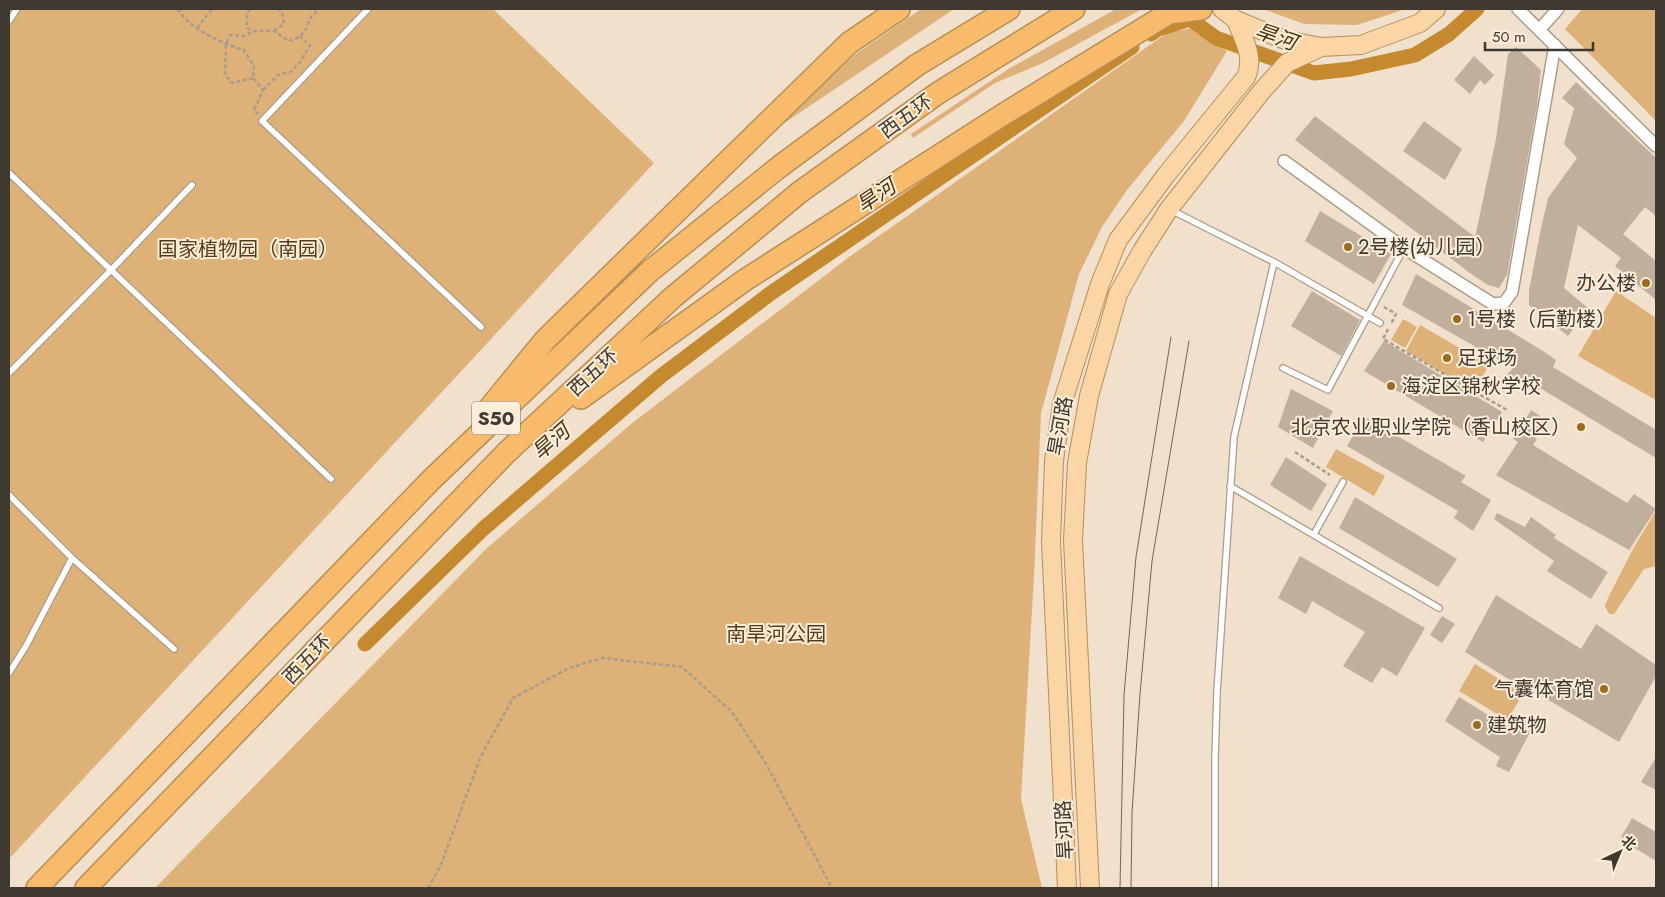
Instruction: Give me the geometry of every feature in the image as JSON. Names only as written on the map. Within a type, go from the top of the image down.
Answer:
[{"type":"highway","points":[[431,480],[545,340],[850,43],[899,9]]},
{"type":"highway","name":"西五环","points":[[37,888],[431,480],[650,272],[779,167],[917,65],[1008,9]]},
{"type":"highway","name":"西五环","points":[[86,888],[506,453],[672,298],[800,192],[938,93],[1074,9]]},
{"type":"highway","points":[[506,453],[745,280],[987,124],[1170,13],[1201,9]]},
{"type":"main road","points":[[1229,14],[1285,40],[1321,47],[1361,45],[1420,23],[1436,9]]},
{"type":"main road","name":"旱河路","points":[[1067,888],[1051,542],[1054,461],[1062,404],[1100,284],[1118,240],[1166,175],[1246,77],[1249,51],[1229,14]]},
{"type":"main road","name":"旱河路","points":[[1090,888],[1073,540],[1077,463],[1089,396],[1118,294],[1142,251],[1170,209],[1261,92],[1286,63],[1321,47]]},
{"type":"street","points":[[1518,9],[1656,146]]},
{"type":"street","points":[[1539,30],[1558,9]]},
{"type":"street","points":[[1284,161],[1404,248],[1493,304],[1504,303],[1512,292],[1555,45]]},
{"type":"lane","points":[[9,21],[17,9]]},
{"type":"lane","points":[[368,9],[262,120],[481,327]]},
{"type":"lane","points":[[9,173],[331,479]]},
{"type":"lane","points":[[9,373],[192,185]]},
{"type":"lane","points":[[1170,209],[1274,262],[1380,323]]},
{"type":"lane","points":[[1283,368],[1328,390],[1404,248]]},
{"type":"lane","points":[[1215,888],[1215,760],[1218,683],[1234,437],[1274,262]]},
{"type":"lane","points":[[1314,534],[1343,482]]},
{"type":"lane","points":[[1230,486],[1439,608]]},
{"type":"lane","points":[[9,495],[72,558],[174,649]]},
{"type":"lane","points":[[9,673],[26,646],[72,558]]},
{"type":"path","points":[[178,9],[181,15],[198,28],[226,45],[244,50],[254,66],[253,78],[263,90]]},
{"type":"path","points":[[198,28],[212,9]]},
{"type":"path","points":[[250,9],[247,15],[248,28],[253,31]]},
{"type":"path","points":[[253,78],[232,82],[225,75],[226,45],[230,35],[245,36],[253,31],[274,31],[284,24],[282,12],[278,9]]},
{"type":"path","points":[[274,31],[288,41],[300,38],[311,17],[319,9]]},
{"type":"path","points":[[262,120],[254,110],[263,90],[278,75],[291,72],[300,62],[310,45],[300,38]]},
{"type":"path","points":[[1388,328],[1383,339],[1506,410]]},
{"type":"path","points":[[1295,452],[1330,475]]},
{"type":"path","points":[[428,888],[440,867],[481,756],[513,698],[569,668],[603,658],[682,667],[732,712],[765,762],[832,888]]},
{"type":"green space","name":"国家植物园（南园）","points":[[9,9],[493,9],[654,163],[9,859]]},
{"type":"green space","points":[[921,9],[954,9],[771,132],[853,56]]},
{"type":"green space","points":[[1116,9],[1142,9],[1043,63],[995,83],[913,138],[911,134],[1010,68]]},
{"type":"green space","points":[[1263,9],[1406,9],[1357,25],[1304,24]]},
{"type":"green space","points":[[1582,9],[1656,9],[1656,121],[1565,29]]},
{"type":"green space","name":"南旱河公园","points":[[1193,28],[1227,51],[1184,121],[1127,190],[1102,227],[1079,274],[1041,413],[1021,799],[1042,888],[155,888],[486,549],[631,424],[849,257],[1167,33]]},
{"type":"green space","points":[[1616,291],[1656,318],[1656,400],[1578,356]]},
{"type":"green space","points":[[1403,319],[1417,327],[1405,348],[1391,340]]},
{"type":"green space","name":"足球场","points":[[1420,325],[1489,365],[1474,391],[1406,351]]},
{"type":"green space","points":[[1336,449],[1385,476],[1374,496],[1326,467]]},
{"type":"green space","points":[[1656,511],[1656,566],[1644,569],[1614,614],[1609,614],[1605,606],[1608,598],[1634,547]]},
{"type":"green space","points":[[1475,664],[1523,694],[1507,720],[1459,691]]},
{"type":"building","points":[[1516,47],[1541,70],[1537,105],[1507,275],[1499,288],[1488,285],[1470,273],[1295,140],[1315,116],[1475,237],[1496,139],[1508,54]]},
{"type":"building","points":[[1474,56],[1494,75],[1485,85],[1480,80],[1470,94],[1454,80]]},
{"type":"building","points":[[1576,82],[1656,158],[1656,216],[1645,207],[1623,234],[1656,261],[1656,300],[1615,266],[1621,258],[1578,225],[1564,288],[1588,308],[1568,336],[1529,305],[1529,291],[1548,198],[1577,158],[1564,144],[1574,108],[1562,98]]},
{"type":"building","points":[[1424,121],[1462,149],[1445,180],[1403,151]]},
{"type":"building","name":"2号楼(幼儿园）","points":[[1320,211],[1391,254],[1374,284],[1305,241]]},
{"type":"building","points":[[1416,274],[1543,351],[1556,360],[1553,367],[1656,430],[1656,458],[1540,388],[1537,392],[1507,375],[1513,368],[1402,305]]},
{"type":"building","points":[[1312,291],[1360,320],[1341,356],[1291,326]]},
{"type":"building","points":[[1384,341],[1502,412],[1483,442],[1364,371]]},
{"type":"building","points":[[1291,389],[1333,411],[1313,448],[1278,427]]},
{"type":"building","points":[[1531,410],[1548,421],[1535,438],[1537,439],[1533,445],[1627,503],[1634,494],[1656,509],[1629,550],[1496,475],[1518,442],[1513,439]]},
{"type":"building","points":[[1365,417],[1466,476],[1461,482],[1491,500],[1473,531],[1454,518],[1458,511],[1347,446]]},
{"type":"building","points":[[1286,457],[1327,484],[1311,511],[1270,485]]},
{"type":"building","points":[[1355,497],[1457,559],[1438,587],[1339,528]]},
{"type":"building","points":[[1497,513],[1525,527],[1531,517],[1556,535],[1554,538],[1608,572],[1591,599],[1547,571],[1554,561],[1494,519]]},
{"type":"building","points":[[1300,556],[1425,628],[1397,676],[1382,667],[1372,683],[1343,666],[1365,632],[1312,601],[1306,614],[1278,598]]},
{"type":"building","points":[[1496,595],[1581,649],[1596,624],[1656,665],[1656,676],[1619,742],[1535,692],[1534,695],[1465,652]]},
{"type":"building","points":[[1442,616],[1455,624],[1442,643],[1430,635]]},
{"type":"building","name":"建筑物","points":[[1459,697],[1514,731],[1522,715],[1535,723],[1509,772],[1496,766],[1500,757],[1445,721]]},
{"type":"building","points":[[1656,757],[1656,790],[1641,782]]},
{"type":"building","points":[[1632,818],[1656,832],[1656,861],[1620,839]]},
{"type":"waterway","name":"旱河","points":[[1151,34],[1158,29],[1190,19],[1216,38],[1314,73],[1351,69],[1415,55],[1449,34],[1477,9]]},
{"type":"waterway","name":"旱河","points":[[365,644],[483,529],[661,376],[771,293],[1132,47]]},
{"type":"tram line","points":[[1120,888],[1124,695],[1136,557],[1171,337]]},
{"type":"tram line","points":[[1131,888],[1132,813],[1152,561],[1189,341]]},
{"type":"place","name":"2号楼(幼儿园）","points":[[1348,247]]},
{"type":"place","name":"办公楼","points":[[1646,283]]},
{"type":"place","name":"1号楼（后勤楼）","points":[[1457,319]]},
{"type":"place","name":"足球场","points":[[1447,358]]},
{"type":"place","name":"海淀区锦秋学校","points":[[1391,386]]},
{"type":"place","name":"北京农业职业学院（香山校区）","points":[[1581,427]]},
{"type":"place","name":"气囊体育馆","points":[[1604,689]]},
{"type":"place","name":"建筑物","points":[[1477,725]]}]
